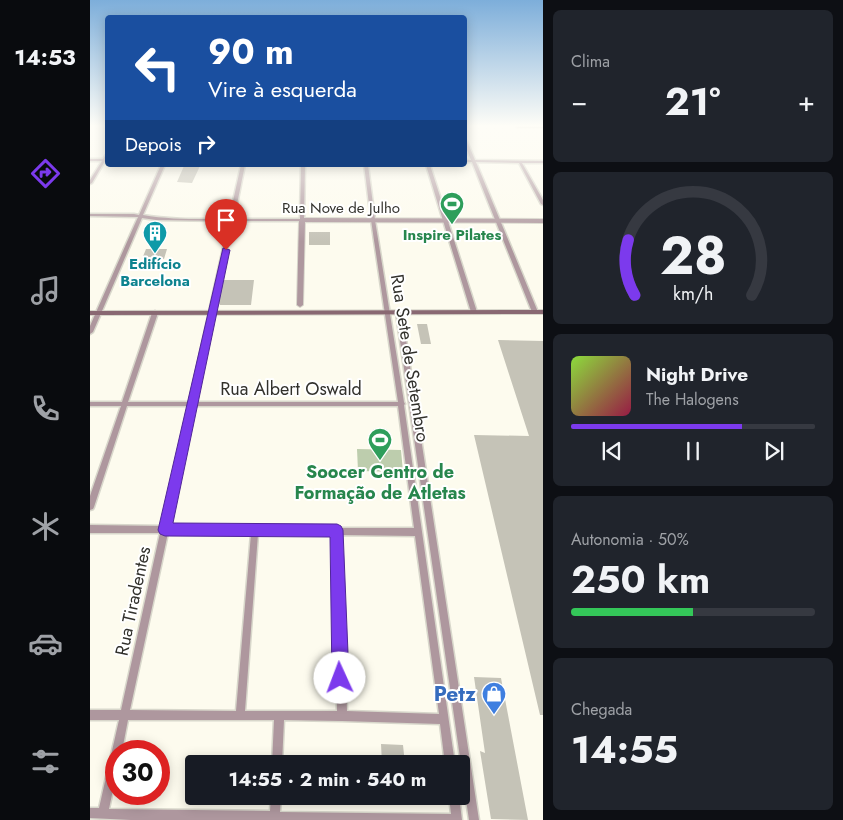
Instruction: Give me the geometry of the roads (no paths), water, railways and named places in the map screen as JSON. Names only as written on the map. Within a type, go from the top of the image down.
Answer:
[{"type":"main road","points":[[90,313],[539,312]]},
{"type":"street","points":[[90,182],[102,165]]},
{"type":"street","points":[[475,165],[497,221],[539,312]]},
{"type":"street","points":[[522,165],[543,204]]},
{"type":"street","points":[[90,332],[162,167]]},
{"type":"street","name":"Rua Tiradentes","points":[[119,740],[243,167]]},
{"type":"street","points":[[303,167],[300,305],[309,313]]},
{"type":"street","name":"Rua Sete de Setembro","points":[[366,167],[420,532],[449,755]]},
{"type":"street","points":[[429,167],[474,312]]},
{"type":"street","name":"Rua Nove de Julho","points":[[90,215],[140,216],[156,219],[543,221]]},
{"type":"street","points":[[288,313],[300,305]]},
{"type":"street","points":[[90,508],[155,313]]},
{"type":"street","name":"Rua Sete de Setembro","points":[[399,313],[474,820]]},
{"type":"street","name":"Rua Albert Oswald","points":[[90,404],[402,404]]},
{"type":"street","points":[[90,529],[420,532]]},
{"type":"street","points":[[240,716],[255,530]]},
{"type":"street","points":[[337,530],[342,716]]},
{"type":"street","points":[[90,715],[342,716],[444,719]]},
{"type":"street","points":[[277,755],[278,716]]},
{"type":"street","name":"Rua Tiradentes","points":[[103,812],[105,803]]},
{"type":"street","points":[[276,805],[276,816]]},
{"type":"street","points":[[90,812],[103,812],[135,818],[276,816],[457,820],[455,805]]},
{"type":"place","name":"Inspire Pilates","points":[[452,225]]},
{"type":"place","name":"Edifício Barcelona","points":[[155,254]]},
{"type":"place","name":"Soocer Centro de Formação de Atletas","points":[[380,461]]},
{"type":"place","name":"Petz","points":[[494,715]]}]
